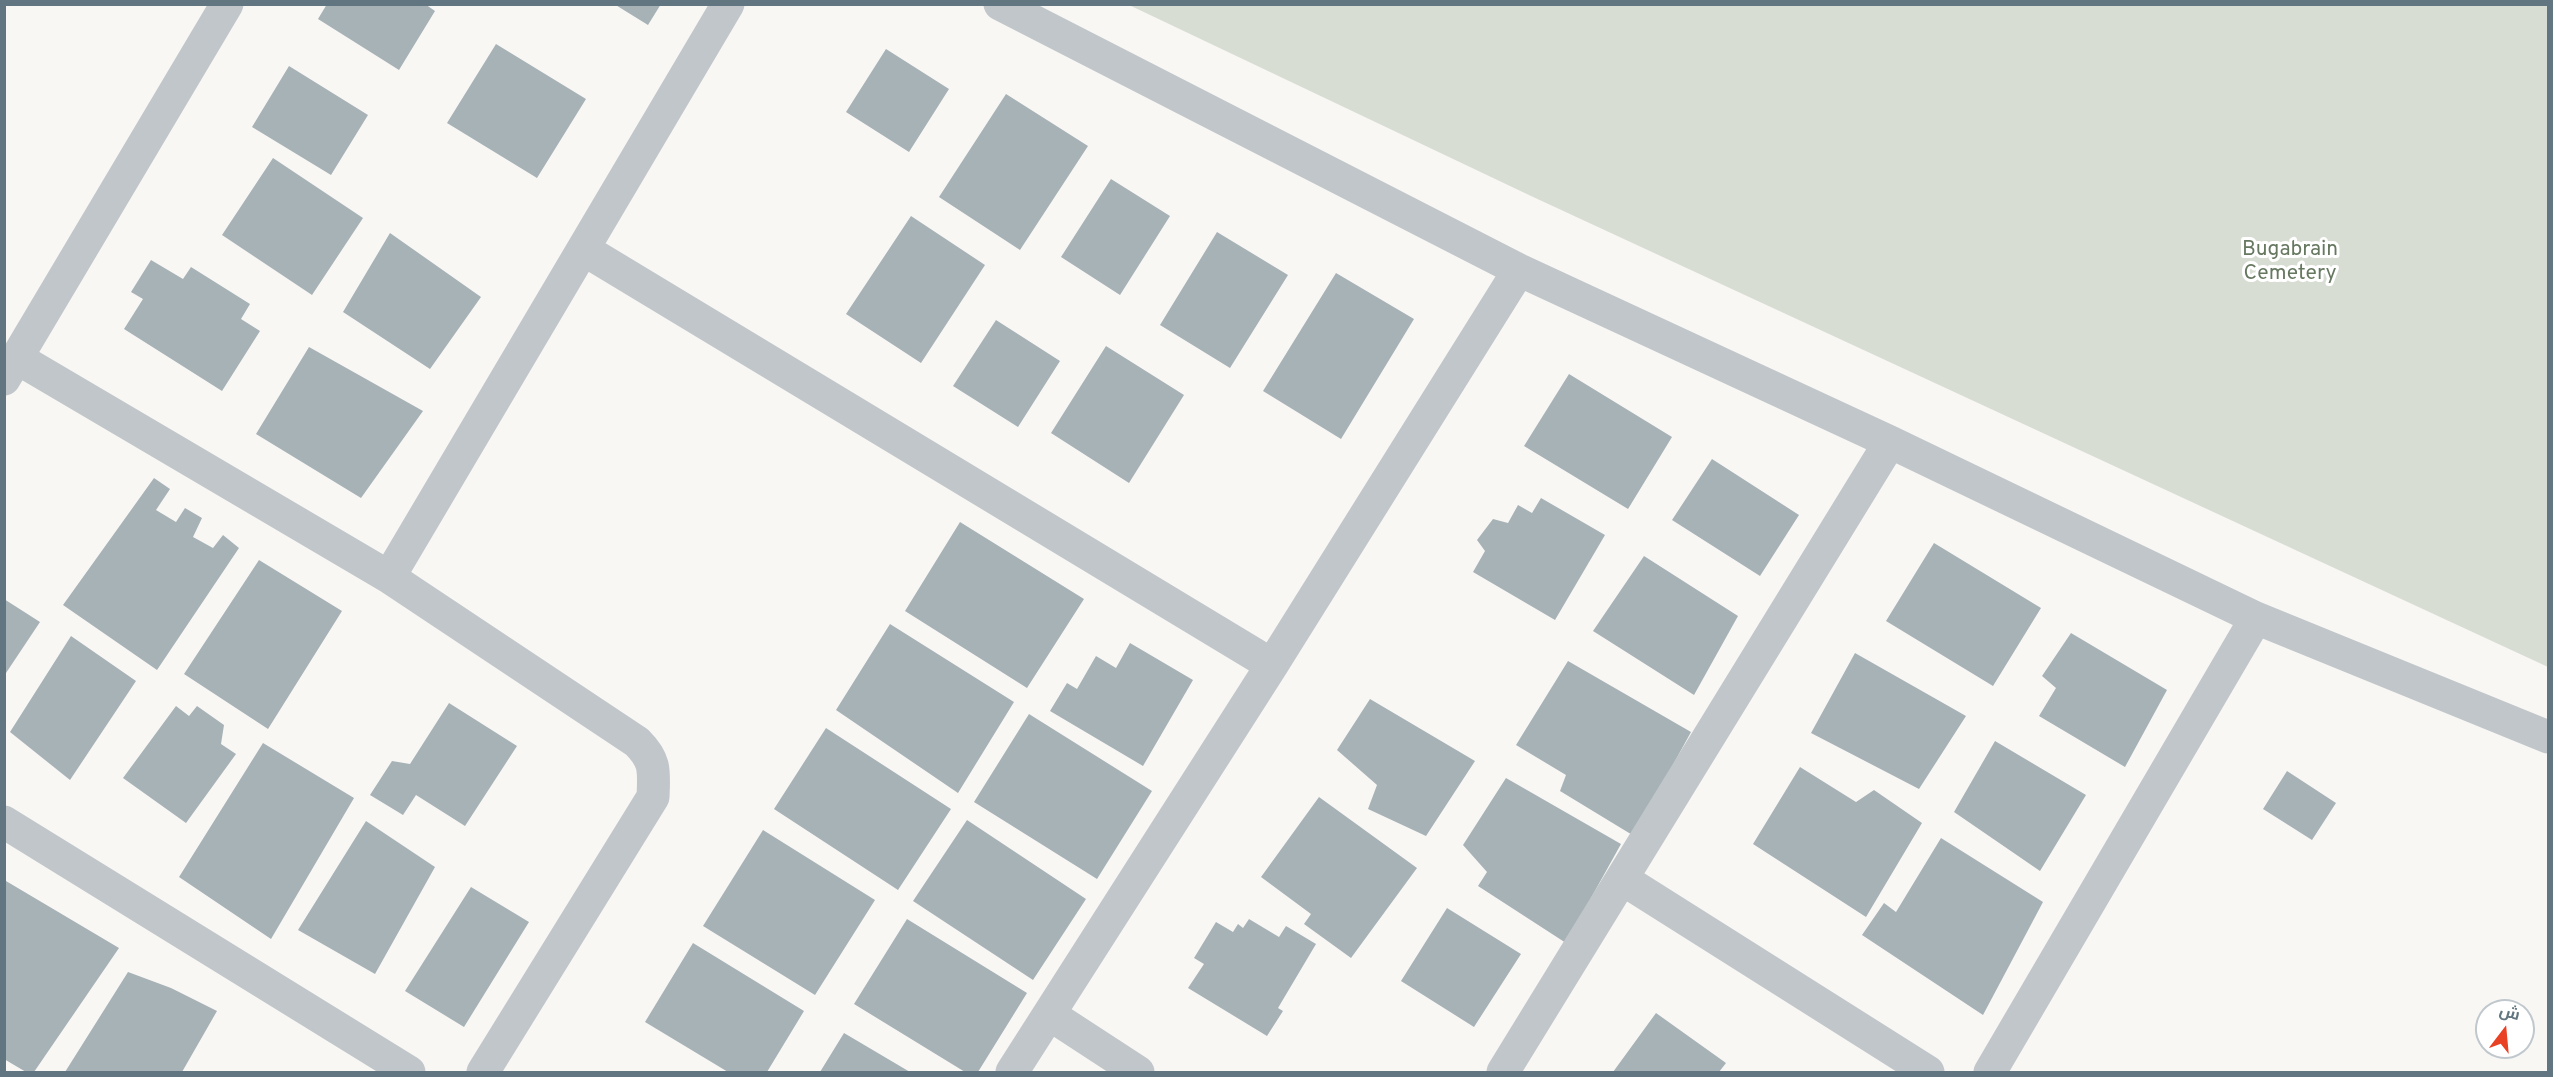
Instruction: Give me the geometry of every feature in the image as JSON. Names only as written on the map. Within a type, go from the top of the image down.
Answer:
[{"type":"street","points":[[227,4],[11,368],[389,577],[637,742],[650,756],[654,774],[653,797],[483,1072]]},
{"type":"street","points":[[389,577],[728,4]]},
{"type":"street","points":[[1000,4],[1519,270],[1890,442],[2256,618],[2548,737]]},
{"type":"street","points":[[583,249],[1272,665]]},
{"type":"street","points":[[1012,1072],[1272,665],[1519,270]]},
{"type":"street","points":[[1503,1072],[1624,880],[1890,442]]},
{"type":"street","points":[[1990,1072],[2256,618]]},
{"type":"street","points":[[4,822],[409,1072]]},
{"type":"street","points":[[1624,880],[1928,1072]]},
{"type":"street","points":[[1049,1014],[1138,1072]]},
{"type":"green space","name":"Bugabrain Cemetery","points":[[1129,5],[2548,5],[2548,667],[1531,196]]},
{"type":"building","points":[[327,4],[425,4],[435,11],[399,70],[318,19]]},
{"type":"building","points":[[614,4],[661,4],[648,25]]},
{"type":"building","points":[[496,44],[586,99],[537,178],[447,123]]},
{"type":"building","points":[[886,49],[949,89],[909,152],[846,112]]},
{"type":"building","points":[[289,66],[368,115],[331,175],[252,127]]},
{"type":"building","points":[[1006,94],[1088,146],[1020,250],[939,197]]},
{"type":"building","points":[[273,158],[363,218],[312,295],[222,235]]},
{"type":"building","points":[[1111,179],[1170,216],[1120,295],[1061,257]]},
{"type":"building","points":[[911,216],[985,265],[921,363],[846,314]]},
{"type":"building","points":[[1217,232],[1288,275],[1230,368],[1160,325]]},
{"type":"building","points":[[390,233],[481,297],[430,369],[343,312]]},
{"type":"building","points":[[151,260],[183,279],[191,267],[250,304],[241,319],[260,331],[222,391],[124,329],[143,299],[131,292]]},
{"type":"building","points":[[1336,273],[1414,319],[1341,439],[1263,391]]},
{"type":"building","points":[[996,320],[1060,361],[1018,427],[953,386]]},
{"type":"building","points":[[1106,346],[1184,395],[1129,483],[1051,433]]},
{"type":"building","points":[[309,347],[423,411],[361,498],[256,434]]},
{"type":"building","points":[[1569,374],[1672,437],[1628,509],[1524,446]]},
{"type":"building","points":[[1712,459],[1799,515],[1760,576],[1672,520]]},
{"type":"building","points":[[154,478],[170,489],[156,510],[176,522],[185,508],[202,518],[193,537],[213,548],[223,535],[239,548],[157,670],[63,605]]},
{"type":"building","points":[[1541,498],[1605,535],[1555,620],[1473,572],[1485,551],[1477,540],[1493,519],[1508,523],[1518,505],[1532,513]]},
{"type":"building","points":[[960,522],[1084,599],[1027,688],[905,611]]},
{"type":"building","points":[[1934,543],[2041,608],[1993,686],[1886,621]]},
{"type":"building","points":[[1644,556],[1738,616],[1694,695],[1593,631]]},
{"type":"building","points":[[259,560],[342,611],[268,729],[184,674]]},
{"type":"building","points":[[4,599],[40,622],[4,676]]},
{"type":"building","points":[[890,624],[1014,702],[958,793],[836,710]]},
{"type":"building","points":[[2071,633],[2167,690],[2125,767],[2039,716],[2056,688],[2042,676]]},
{"type":"building","points":[[71,636],[136,681],[70,780],[10,732]]},
{"type":"building","points":[[1130,643],[1193,680],[1143,766],[1050,711],[1067,683],[1077,689],[1096,656],[1116,668]]},
{"type":"building","points":[[1855,653],[1966,716],[1919,789],[1811,733]]},
{"type":"building","points":[[1568,661],[1691,732],[1634,836],[1560,791],[1566,775],[1516,745]]},
{"type":"building","points":[[1370,699],[1475,761],[1426,836],[1368,809],[1377,785],[1337,750]]},
{"type":"building","points":[[449,703],[517,746],[465,826],[416,795],[403,815],[370,795],[392,761],[410,764]]},
{"type":"building","points":[[176,706],[189,716],[197,706],[224,725],[221,744],[236,754],[186,823],[123,778]]},
{"type":"building","points":[[1029,714],[1152,791],[1097,879],[974,802]]},
{"type":"building","points":[[826,728],[951,809],[898,890],[774,809]]},
{"type":"building","points":[[1995,741],[2086,795],[2040,871],[1954,812]]},
{"type":"building","points":[[263,743],[354,798],[271,939],[179,877]]},
{"type":"building","points":[[1800,767],[1856,802],[1874,790],[1922,823],[1866,917],[1753,844]]},
{"type":"building","points":[[2287,771],[2336,803],[2312,840],[2263,809]]},
{"type":"building","points":[[1506,778],[1621,844],[1566,943],[1478,886],[1487,872],[1463,845]]},
{"type":"building","points":[[1319,797],[1417,868],[1351,958],[1304,924],[1311,914],[1261,877]]},
{"type":"building","points":[[967,820],[1086,899],[1033,980],[913,901]]},
{"type":"building","points":[[366,821],[435,867],[375,974],[298,930]]},
{"type":"building","points":[[763,830],[875,900],[815,995],[703,926]]},
{"type":"building","points":[[1941,838],[2043,902],[1983,1015],[1862,935],[1884,903],[1896,912]]},
{"type":"building","points":[[6,881],[119,948],[34,1072],[26,1072],[4,1059]]},
{"type":"building","points":[[471,887],[529,922],[464,1027],[405,991]]},
{"type":"building","points":[[1447,908],[1521,954],[1474,1027],[1401,981]]},
{"type":"building","points":[[907,919],[1027,993],[978,1072],[965,1072],[854,1004]]},
{"type":"building","points":[[1249,919],[1279,937],[1286,926],[1316,944],[1278,1008],[1283,1011],[1267,1036],[1188,988],[1204,964],[1194,958],[1216,922],[1233,932],[1238,924],[1243,928]]},
{"type":"building","points":[[693,943],[804,1011],[767,1072],[728,1072],[645,1022]]},
{"type":"building","points":[[128,972],[171,988],[217,1011],[182,1072],[65,1072]]},
{"type":"building","points":[[1656,1013],[1726,1063],[1719,1072],[1613,1072]]},
{"type":"building","points":[[844,1033],[910,1072],[820,1072]]}]
